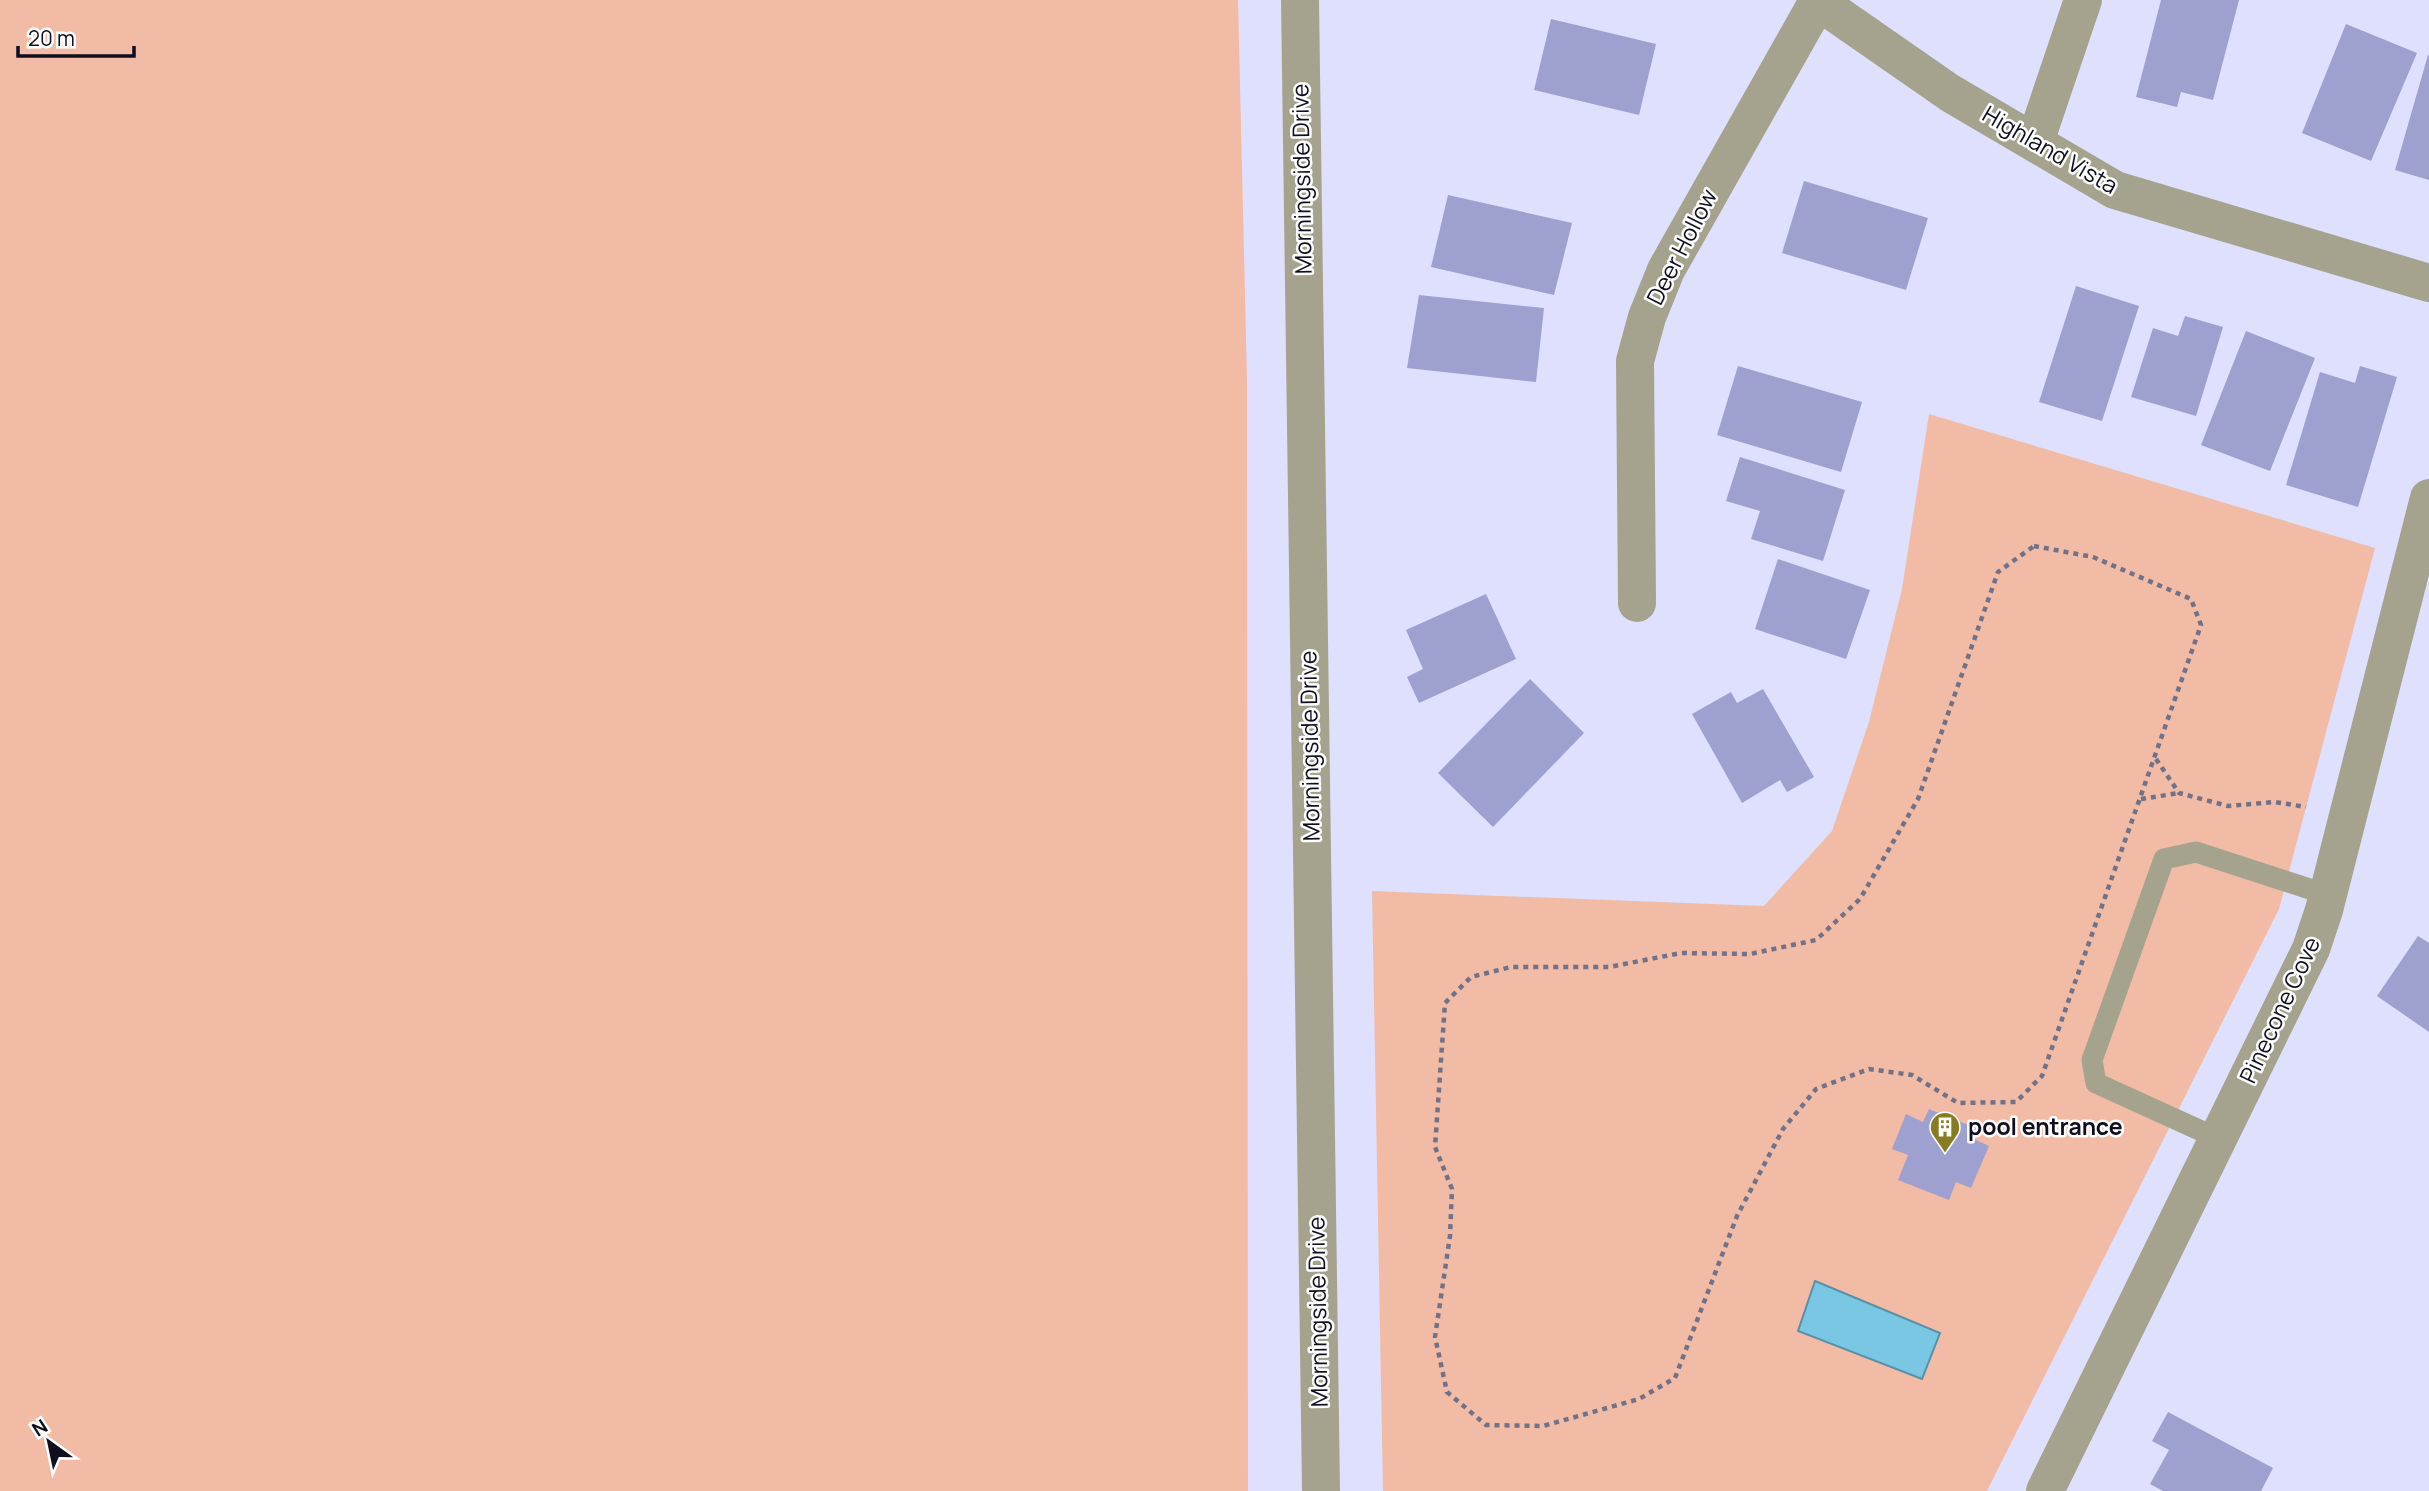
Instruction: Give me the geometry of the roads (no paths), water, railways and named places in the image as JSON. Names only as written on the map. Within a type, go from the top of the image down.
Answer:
[{"type":"street","name":"Morningside Drive","points":[[1300,0],[1321,1491]]},
{"type":"street","points":[[2035,142],[2083,0]]},
{"type":"street","name":"Highland Vista","points":[[1817,1],[1950,93],[2115,190],[2429,283]]},
{"type":"street","name":"Deer Hollow","points":[[1637,603],[1635,361],[1647,317],[1666,270],[1817,1]]},
{"type":"street","name":"Pinecone Cove","points":[[2045,1491],[2311,949],[2328,895],[2429,498]]},
{"type":"lane","points":[[2219,1139],[2096,1083],[2092,1060],[2164,859],[2196,852],[2328,895]]},
{"type":"water","points":[[1815,1281],[1940,1333],[1922,1379],[1798,1331]]},
{"type":"place","name":"pool entrance","points":[[1945,1154]]}]
